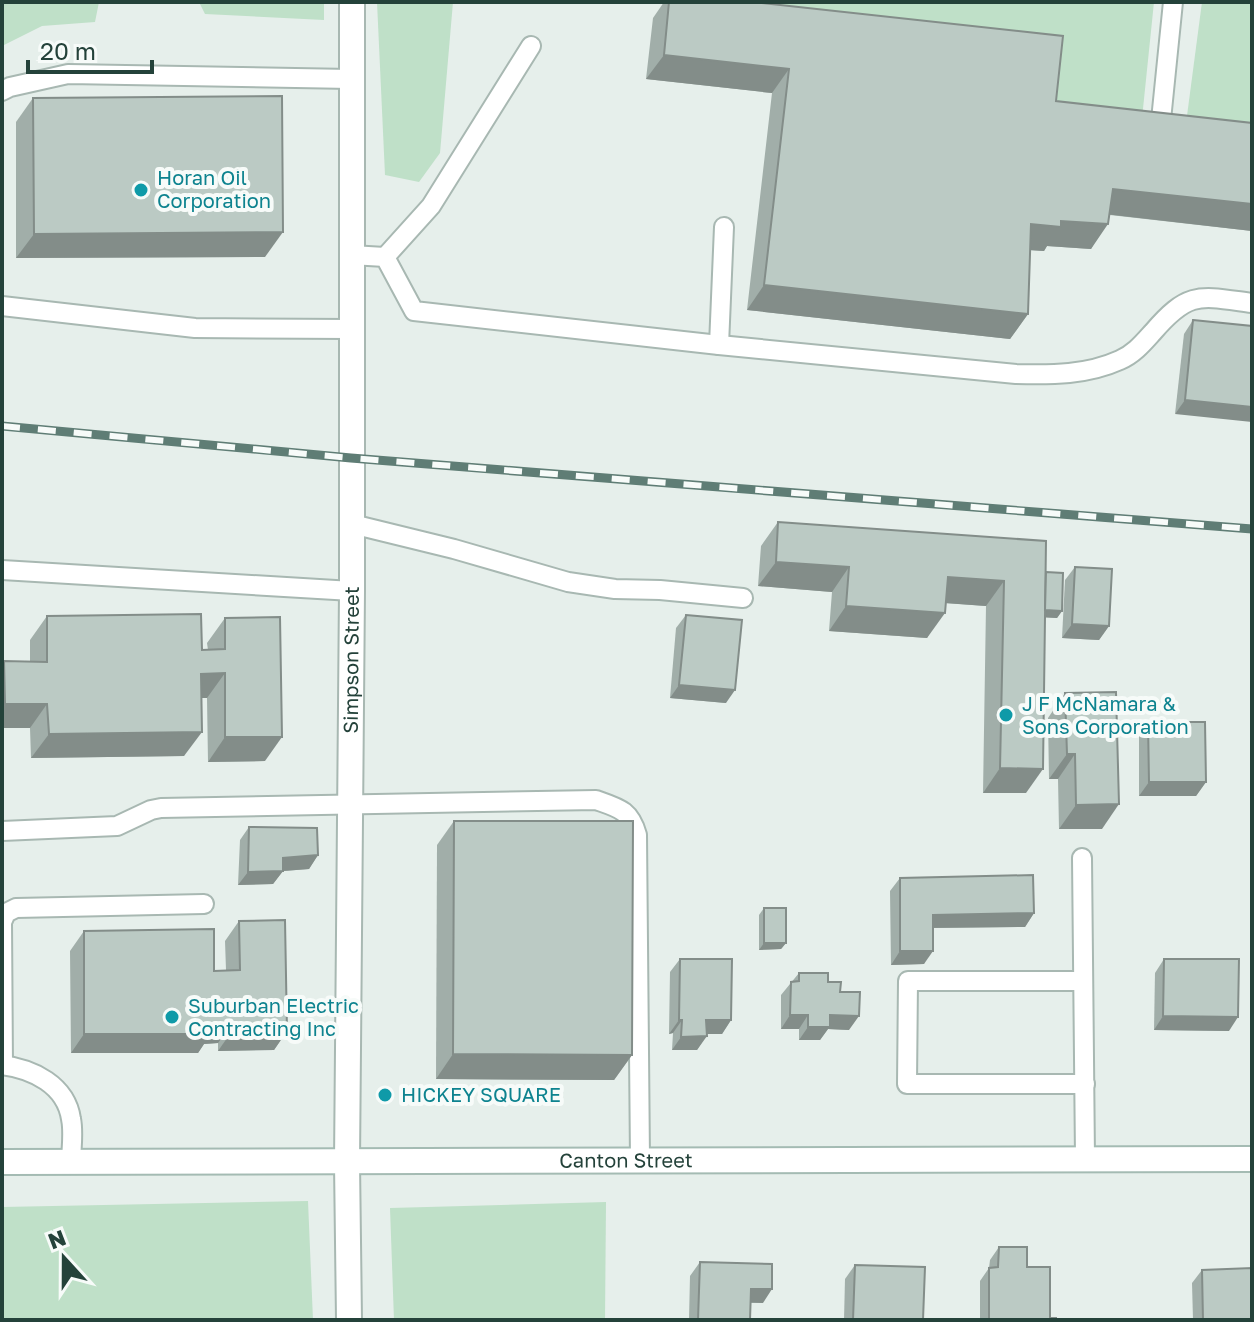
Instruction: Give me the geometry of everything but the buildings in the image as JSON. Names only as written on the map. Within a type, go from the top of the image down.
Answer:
[{"type":"street","name":"Simpson Street","points":[[349,1320],[352,2]]},
{"type":"street","name":"Canton Street","points":[[2,1162],[1252,1159]]},
{"type":"lane","points":[[1161,120],[1173,2]]},
{"type":"lane","points":[[385,257],[431,206],[531,46]]},
{"type":"lane","points":[[2,91],[68,74],[351,79]]},
{"type":"lane","points":[[719,345],[724,227]]},
{"type":"lane","points":[[351,255],[385,257]]},
{"type":"lane","points":[[385,257],[414,311],[1016,374],[1057,375],[1092,370],[1122,360],[1137,349],[1171,311],[1197,297],[1252,303]]},
{"type":"lane","points":[[2,306],[195,328],[351,329]]},
{"type":"lane","points":[[352,524],[568,582],[615,589],[743,598]]},
{"type":"lane","points":[[2,570],[352,591]]},
{"type":"lane","points":[[2,831],[117,826],[161,808],[596,800],[622,810],[633,819],[637,835],[640,1160]]},
{"type":"lane","points":[[1082,858],[1085,1158]]},
{"type":"lane","points":[[71,1164],[71,1118],[63,1098],[47,1080],[27,1069],[2,1065],[2,922],[6,913],[16,908],[204,904]]},
{"type":"lane","points":[[1083,981],[908,981],[907,1084],[1085,1084]]},
{"type":"green space","points":[[2,2],[99,2],[95,22],[42,26],[2,46]]},
{"type":"green space","points":[[199,2],[324,2],[324,20],[205,14]]},
{"type":"green space","points":[[377,2],[453,2],[440,153],[419,182],[385,175]]},
{"type":"green space","points":[[672,2],[1154,2],[1141,128]]},
{"type":"green space","points":[[1202,2],[1252,2],[1252,139],[1185,131]]},
{"type":"green space","points":[[308,1201],[313,1320],[2,1320],[2,1207]]},
{"type":"green space","points":[[606,1202],[605,1320],[394,1320],[390,1208]]},
{"type":"railway","points":[[2,426],[351,458],[1252,529]]},
{"type":"place","name":"Horan Oil Corporation","points":[[141,190]]},
{"type":"place","name":"J F McNamara & Sons Corporation","points":[[1006,715]]},
{"type":"place","name":"Suburban Electric Contracting Inc","points":[[172,1017]]},
{"type":"place","name":"HICKEY SQUARE","points":[[385,1095]]}]
